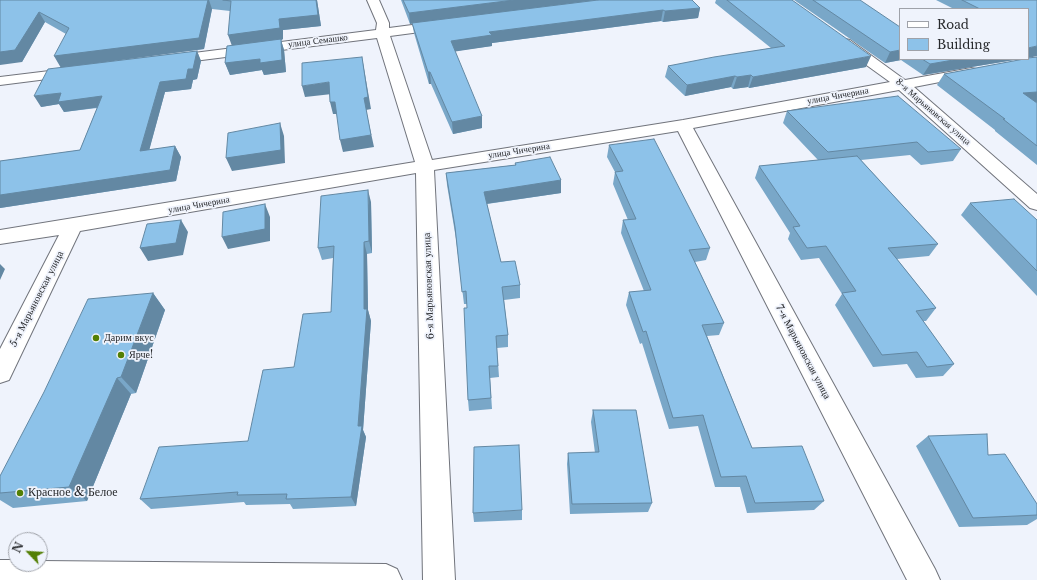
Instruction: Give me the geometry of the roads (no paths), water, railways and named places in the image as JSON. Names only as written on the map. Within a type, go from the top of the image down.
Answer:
[{"type":"street","name":"6-я Марьяновская улица","points":[[373,0],[383,23],[382,33],[425,166],[439,580]]},
{"type":"street","name":"улица Семашко","points":[[156,61],[452,24]]},
{"type":"street","name":"8-я Марьяновская улица","points":[[834,36],[903,85],[1037,204]]},
{"type":"street","name":"улица Чичерина","points":[[0,237],[425,166],[683,125],[990,69]]},
{"type":"street","points":[[0,81],[86,70]]},
{"type":"street","name":"7-я Марьяновская улица","points":[[683,125],[924,580]]},
{"type":"street","name":"5-я Марьяновская улица","points":[[0,372],[73,226]]},
{"type":"street","points":[[0,576],[386,580]]},
{"type":"place","name":"Дарим вкус","points":[[96,338]]},
{"type":"place","name":"Ярче!","points":[[121,355]]},
{"type":"place","name":"Красное & Белое","points":[[20,493]]}]
